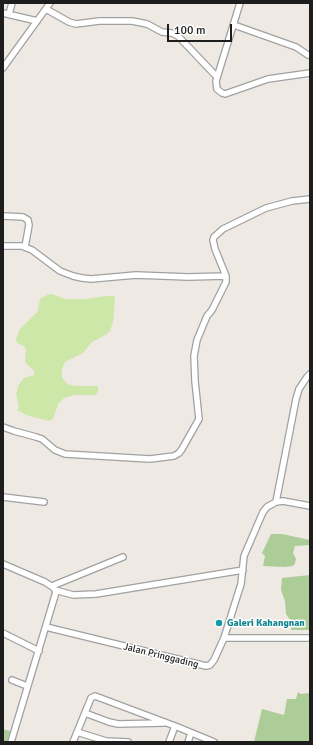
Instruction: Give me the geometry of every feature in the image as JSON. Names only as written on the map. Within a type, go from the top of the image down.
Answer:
[{"type":"street","points":[[12,3],[6,13],[37,21]]},
{"type":"street","points":[[3,68],[50,3]]},
{"type":"street","points":[[240,3],[217,77],[217,89],[225,94],[268,79],[310,73]]},
{"type":"street","points":[[46,9],[69,22],[76,24],[99,21],[132,21],[147,24],[162,32],[172,33],[178,36],[217,77]]},
{"type":"street","points":[[234,25],[296,47],[308,55]]},
{"type":"street","points":[[3,427],[42,439],[55,450],[65,454],[150,459],[174,456],[182,449],[199,419],[195,381],[195,348],[203,324],[225,286],[226,276],[217,256],[213,240],[219,233],[233,224],[266,208],[292,201],[310,199]]},
{"type":"street","points":[[3,216],[23,217],[28,220],[29,225],[25,247]]},
{"type":"street","points":[[3,246],[25,247],[32,250],[60,270],[82,278],[91,279],[136,276],[226,276]]},
{"type":"street","points":[[276,502],[296,399],[299,389],[310,374]]},
{"type":"street","points":[[3,497],[44,502]]},
{"type":"street","points":[[310,506],[283,501],[276,502],[267,507],[260,518],[246,550],[241,584],[224,638],[310,638]]},
{"type":"street","points":[[54,588],[123,558]]},
{"type":"street","points":[[3,564],[54,588],[73,595],[96,594],[243,570]]},
{"type":"street","points":[[11,742],[56,593],[54,588]]},
{"type":"street","name":"Jalan Pringgading","points":[[46,628],[206,666],[214,660],[224,638]]},
{"type":"street","points":[[3,633],[39,651]]},
{"type":"street","points":[[12,680],[28,686]]},
{"type":"street","points":[[73,742],[91,698],[95,696],[175,726],[212,742]]},
{"type":"street","points":[[85,713],[118,724],[166,723]]},
{"type":"street","points":[[169,742],[175,726]]},
{"type":"street","points":[[77,732],[106,741],[128,742]]},
{"type":"street","points":[[188,742],[191,733]]},
{"type":"green space","points":[[51,294],[66,299],[86,299],[114,296],[115,299],[113,322],[110,331],[92,342],[83,353],[65,362],[62,369],[62,377],[67,384],[75,386],[98,386],[96,395],[74,395],[64,398],[58,404],[53,419],[49,421],[26,415],[17,410],[19,406],[16,394],[19,384],[24,378],[34,375],[34,371],[25,362],[26,350],[24,346],[17,343],[16,339],[20,329],[38,311],[40,299]]},
{"type":"green space","points":[[271,534],[282,534],[310,540],[310,545],[295,546],[293,553],[296,559],[293,566],[263,566],[265,556],[262,553]]},
{"type":"green space","points":[[310,575],[310,630],[291,630],[290,620],[286,614],[285,601],[281,590],[282,578]]},
{"type":"green space","points":[[298,692],[301,694],[310,693],[310,742],[254,742],[262,709],[284,715],[287,699],[296,699]]},
{"type":"green space","points":[[3,729],[10,731],[7,742],[3,742]]},
{"type":"place","name":"Galeri Kahangnan","points":[[219,623]]}]
